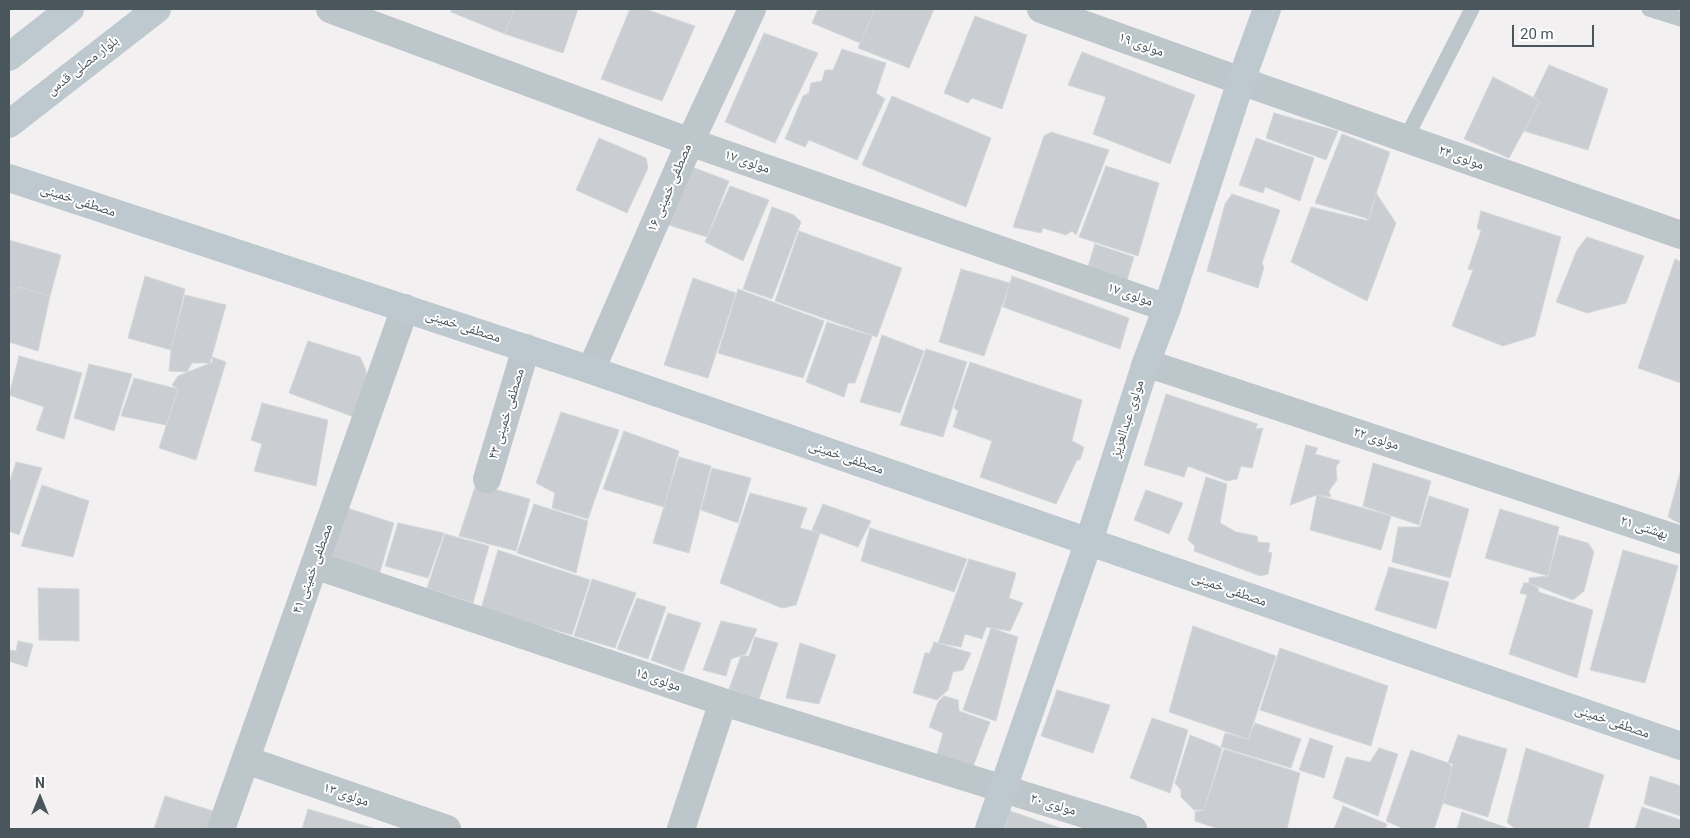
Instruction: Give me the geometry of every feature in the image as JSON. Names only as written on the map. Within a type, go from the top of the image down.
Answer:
[{"type":"main road","points":[[9,57],[70,9]]},
{"type":"main road","name":"بلوار مصلی قدس","points":[[9,124],[157,9]]},
{"type":"main road","name":"مولوی عبدالعزیز","points":[[989,829],[1089,541],[1240,81],[1268,9]]},
{"type":"main road","name":"مصطفی خمینی","points":[[9,178],[591,370],[1681,746]]},
{"type":"street","name":"مولوی ۱۷","points":[[330,9],[690,142],[1167,308]]},
{"type":"street","name":"مصطفی خمینی ۱۶","points":[[591,370],[690,142],[752,9]]},
{"type":"street","name":"مولوی ۱۹","points":[[1041,9],[1240,81]]},
{"type":"street","name":"مولوی ۲۴","points":[[1240,81],[1681,235]]},
{"type":"street","name":"مصطفی خمینی ۴۱","points":[[221,829],[406,308]]},
{"type":"street","name":"مصطفی خمینی ۴۳","points":[[487,479],[526,348]]},
{"type":"street","name":"مولوی ۲۲","points":[[1146,364],[1607,515]]},
{"type":"street","name":"بهشتی ۲۱","points":[[1607,515],[1681,540]]},
{"type":"street","name":"مولوی ۱۵","points":[[314,565],[723,702],[1003,789]]},
{"type":"street","points":[[681,829],[723,702]]},
{"type":"street","name":"مولوی ۱۳","points":[[246,760],[447,829]]},
{"type":"street","name":"مولوی ۲۰","points":[[1003,789],[1132,829]]},
{"type":"lane","points":[[1406,138],[1472,9]]},
{"type":"lane","points":[[1649,9],[1681,19]]},
{"type":"building","points":[[452,9],[514,9],[505,34],[451,12]]},
{"type":"building","points":[[514,9],[578,9],[563,53],[505,34]]},
{"type":"building","points":[[630,9],[645,9],[695,26],[662,101],[601,79]]},
{"type":"building","points":[[818,9],[875,9],[860,43],[812,23]]},
{"type":"building","points":[[875,9],[934,9],[909,68],[858,48]]},
{"type":"building","points":[[975,16],[1027,35],[1002,109],[972,98],[968,103],[944,93]]},
{"type":"building","points":[[764,33],[818,53],[775,143],[725,122]]},
{"type":"building","points":[[842,49],[886,63],[876,93],[885,99],[857,160],[809,140],[805,147],[785,139],[803,96],[809,93],[811,83],[822,81],[825,70],[833,70]]},
{"type":"building","points":[[1082,52],[1195,95],[1170,164],[1093,134],[1106,97],[1068,85]]},
{"type":"building","points":[[1549,65],[1608,89],[1588,150],[1524,131],[1540,101],[1533,98]]},
{"type":"building","points":[[1493,77],[1540,101],[1509,158],[1464,139]]},
{"type":"building","points":[[892,96],[991,138],[966,207],[862,165]]},
{"type":"building","points":[[1274,113],[1338,131],[1326,160],[1266,138]]},
{"type":"building","points":[[1051,132],[1109,150],[1076,235],[1072,231],[1066,235],[1043,228],[1041,233],[1013,227],[1044,136]]},
{"type":"building","points":[[1342,134],[1390,152],[1369,221],[1366,218],[1315,203]]},
{"type":"building","points":[[599,138],[646,158],[648,168],[627,213],[576,190]]},
{"type":"building","points":[[1256,138],[1314,158],[1300,201],[1265,187],[1263,193],[1239,185]]},
{"type":"building","points":[[684,164],[729,181],[707,237],[659,222]]},
{"type":"building","points":[[1106,166],[1159,183],[1138,256],[1079,237]]},
{"type":"building","points":[[730,186],[769,200],[743,261],[705,242]]},
{"type":"building","points":[[1376,193],[1396,223],[1367,301],[1291,262],[1311,207],[1369,221]]},
{"type":"building","points":[[1232,194],[1280,210],[1262,263],[1264,267],[1258,288],[1207,271],[1225,204]]},
{"type":"building","points":[[772,207],[794,215],[801,222],[772,299],[743,289]]},
{"type":"building","points":[[1481,211],[1561,237],[1535,336],[1503,346],[1452,326],[1473,270],[1468,269],[1481,231],[1477,228]]},
{"type":"building","points":[[799,231],[902,268],[877,337],[775,301]]},
{"type":"building","points":[[1587,237],[1644,256],[1626,303],[1587,313],[1556,302],[1577,250]]},
{"type":"building","points":[[9,240],[61,255],[50,296],[19,287],[9,297]]},
{"type":"building","points":[[1095,244],[1134,257],[1124,290],[1085,276]]},
{"type":"building","points":[[1675,259],[1681,262],[1681,383],[1638,368]]},
{"type":"building","points":[[961,269],[1010,283],[984,356],[939,342]]},
{"type":"building","points":[[145,276],[185,289],[171,350],[128,338]]},
{"type":"building","points":[[1012,276],[1129,318],[1120,349],[1003,307]]},
{"type":"building","points":[[693,278],[736,293],[708,378],[664,365]]},
{"type":"building","points":[[19,287],[50,296],[38,351],[9,342],[9,297]]},
{"type":"building","points":[[738,289],[824,321],[803,378],[718,353]]},
{"type":"building","points":[[185,295],[226,305],[210,363],[192,363],[187,372],[169,371],[171,350]]},
{"type":"building","points":[[827,322],[872,336],[855,383],[848,383],[844,397],[806,382]]},
{"type":"building","points":[[882,335],[924,351],[900,413],[860,402]]},
{"type":"building","points":[[308,341],[360,357],[367,376],[354,417],[289,393]]},
{"type":"building","points":[[926,349],[967,362],[943,437],[900,425]]},
{"type":"building","points":[[19,356],[82,373],[64,439],[36,430],[44,407],[9,395]]},
{"type":"building","points":[[212,357],[226,362],[196,460],[159,448],[178,389],[172,385],[178,376],[213,362]]},
{"type":"building","points":[[970,362],[1082,400],[1072,441],[1084,447],[1080,460],[1077,460],[1056,504],[980,477],[992,441],[953,427],[958,411],[954,408]]},
{"type":"building","points":[[89,364],[132,374],[114,431],[74,418]]},
{"type":"building","points":[[134,378],[178,389],[166,425],[121,416]]},
{"type":"building","points":[[1166,394],[1258,424],[1255,429],[1263,428],[1252,468],[1241,466],[1237,479],[1227,481],[1188,466],[1184,477],[1144,465]]},
{"type":"building","points":[[262,403],[328,420],[316,486],[254,471],[262,444],[251,440]]},
{"type":"building","points":[[561,412],[619,430],[588,519],[552,508],[555,493],[536,483]]},
{"type":"building","points":[[624,431],[679,451],[664,507],[603,489]]},
{"type":"building","points":[[1306,445],[1318,448],[1315,454],[1340,461],[1336,467],[1337,480],[1329,491],[1331,497],[1317,495],[1290,505]]},
{"type":"building","points":[[679,457],[711,466],[689,553],[653,543]]},
{"type":"building","points":[[16,462],[42,468],[19,535],[9,531],[9,484]]},
{"type":"building","points":[[1373,463],[1431,481],[1419,525],[1363,506]]},
{"type":"building","points":[[712,468],[751,478],[738,523],[701,510]]},
{"type":"building","points":[[1681,469],[1681,524],[1668,517]]},
{"type":"building","points":[[1206,477],[1227,484],[1220,523],[1236,532],[1257,536],[1258,542],[1270,543],[1268,552],[1272,553],[1268,574],[1260,576],[1194,551],[1195,546],[1188,540]]},
{"type":"building","points":[[476,484],[530,499],[516,551],[459,536]]},
{"type":"building","points":[[42,485],[89,501],[73,557],[21,546]]},
{"type":"building","points":[[1146,490],[1183,503],[1169,534],[1134,520]]},
{"type":"building","points":[[750,493],[807,508],[800,528],[820,533],[796,605],[782,608],[720,583]]},
{"type":"building","points":[[1317,495],[1391,516],[1381,550],[1310,530]]},
{"type":"building","points":[[1429,496],[1469,509],[1450,578],[1392,562],[1398,527],[1420,527]]},
{"type":"building","points":[[534,504],[588,521],[576,573],[517,553]]},
{"type":"building","points":[[823,504],[871,521],[858,547],[812,530]]},
{"type":"building","points":[[347,508],[394,523],[378,579],[330,564]]},
{"type":"building","points":[[1500,509],[1559,527],[1548,576],[1485,558]]},
{"type":"building","points":[[398,523],[444,533],[428,578],[385,566]]},
{"type":"building","points":[[870,528],[967,559],[954,592],[861,561]]},
{"type":"building","points":[[445,534],[489,546],[473,603],[427,588]]},
{"type":"building","points":[[1559,535],[1588,543],[1594,552],[1584,591],[1573,600],[1529,583],[1529,578],[1548,576]]},
{"type":"building","points":[[498,550],[590,580],[572,635],[481,609]]},
{"type":"building","points":[[1623,550],[1678,566],[1645,683],[1590,670]]},
{"type":"building","points":[[969,559],[1016,573],[1009,598],[1023,603],[1010,631],[986,627],[982,639],[965,634],[961,647],[938,643]]},
{"type":"building","points":[[1389,567],[1449,582],[1436,629],[1375,610]]},
{"type":"building","points":[[592,579],[636,593],[615,648],[574,636]]},
{"type":"building","points":[[1524,583],[1529,583],[1538,588],[1539,592],[1593,610],[1577,678],[1509,654],[1527,595],[1520,593]]},
{"type":"building","points":[[38,588],[79,589],[79,641],[39,640]]},
{"type":"building","points":[[637,598],[666,607],[648,659],[617,649]]},
{"type":"building","points":[[668,613],[701,623],[683,672],[651,660]]},
{"type":"building","points":[[721,621],[757,629],[746,654],[731,659],[726,676],[703,670]]},
{"type":"building","points":[[1193,626],[1276,656],[1248,739],[1169,712]]},
{"type":"building","points":[[991,628],[1018,637],[996,721],[963,710]]},
{"type":"building","points":[[755,637],[778,643],[759,699],[729,689],[741,656],[749,656]]},
{"type":"building","points":[[18,641],[33,644],[27,667],[9,661],[9,650],[16,651]]},
{"type":"building","points":[[934,642],[971,653],[963,670],[953,672],[948,690],[937,700],[913,693],[925,653],[930,653]]},
{"type":"building","points":[[800,643],[836,655],[819,704],[786,698]]},
{"type":"building","points":[[1280,648],[1388,686],[1371,746],[1260,710]]},
{"type":"building","points":[[1057,690],[1110,705],[1093,753],[1041,736]]},
{"type":"building","points":[[944,696],[958,700],[959,711],[990,722],[969,777],[934,765],[943,733],[929,727],[938,702]]},
{"type":"building","points":[[1152,718],[1188,730],[1170,793],[1130,778]]},
{"type":"building","points":[[1255,723],[1301,739],[1291,768],[1221,747],[1225,733],[1248,739]]},
{"type":"building","points":[[1190,735],[1222,749],[1204,810],[1194,810],[1181,797],[1181,790],[1175,783]]},
{"type":"building","points":[[1458,735],[1507,749],[1488,817],[1443,803],[1453,764],[1448,763]]},
{"type":"building","points":[[1310,738],[1333,746],[1324,778],[1299,770]]},
{"type":"building","points":[[1379,748],[1398,754],[1378,816],[1333,798],[1346,757],[1370,762]]},
{"type":"building","points":[[1526,748],[1604,775],[1588,829],[1515,829],[1507,822]]},
{"type":"building","points":[[1224,749],[1300,773],[1287,829],[1219,829],[1195,821],[1195,812],[1204,810]]},
{"type":"building","points":[[1411,750],[1448,763],[1452,767],[1434,829],[1404,829],[1386,821]]},
{"type":"building","points":[[1650,776],[1681,786],[1681,816],[1644,804]]},
{"type":"building","points":[[165,796],[213,811],[207,829],[154,829]]},
{"type":"building","points":[[1343,806],[1387,824],[1385,829],[1334,829]]},
{"type":"building","points":[[1642,807],[1681,820],[1681,829],[1635,829]]},
{"type":"building","points":[[308,809],[376,829],[302,829]]},
{"type":"building","points":[[1010,811],[1063,829],[1004,829]]},
{"type":"building","points":[[1462,812],[1510,829],[1457,829]]}]
